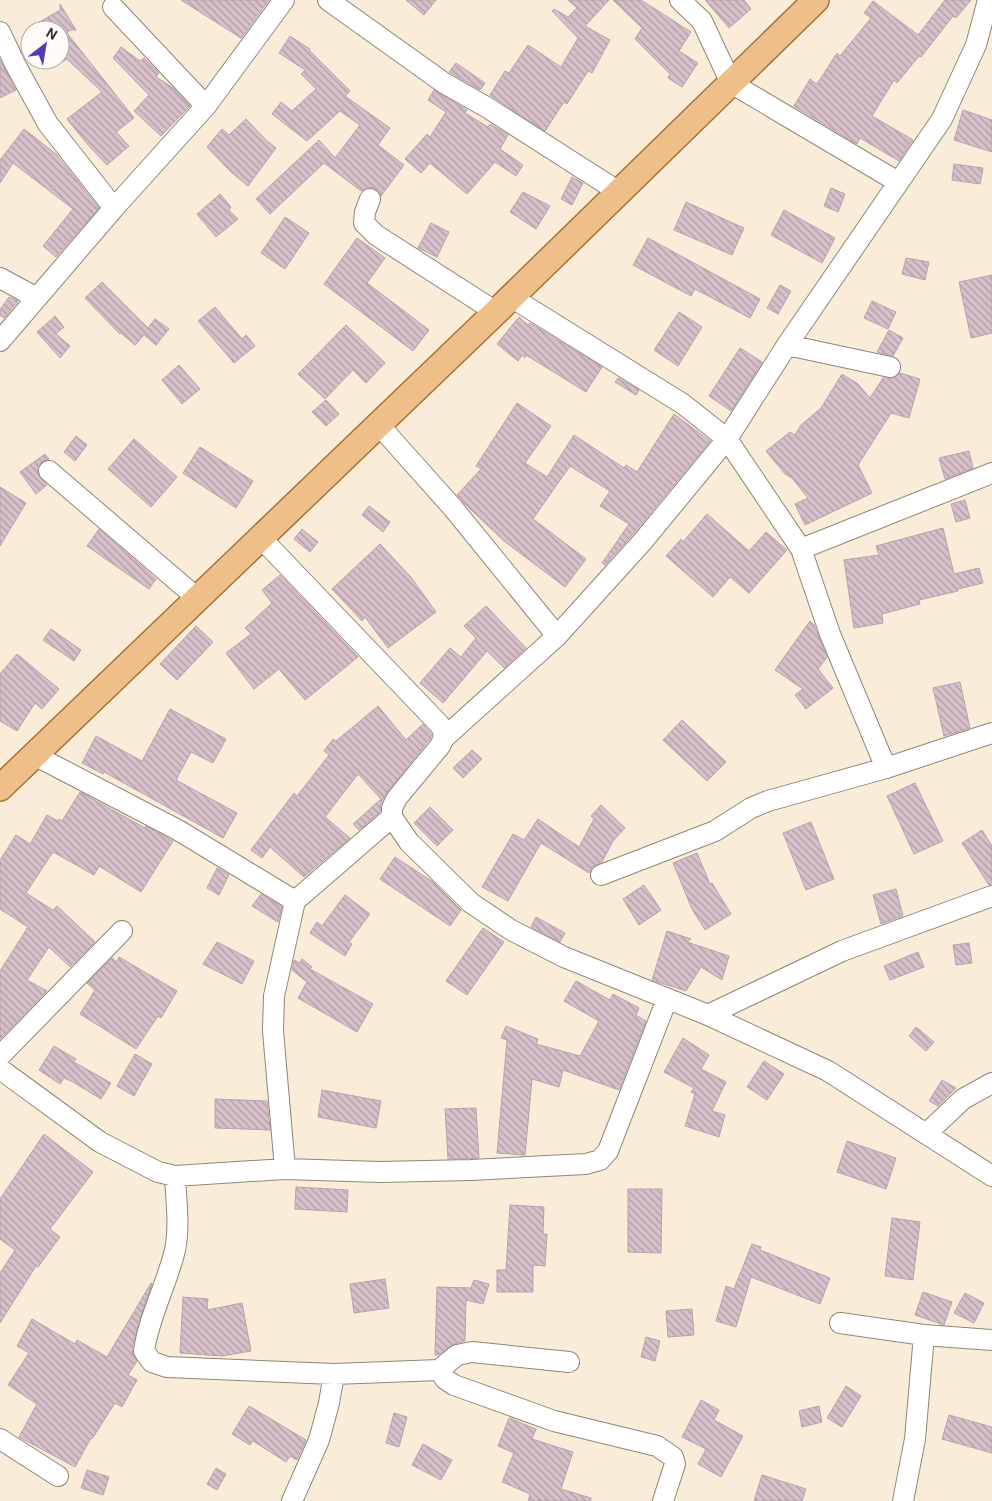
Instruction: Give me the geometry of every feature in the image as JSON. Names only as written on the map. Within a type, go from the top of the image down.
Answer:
[{"type":"main road","points":[[0,788],[504,305],[816,0]]},
{"type":"street","points":[[0,341],[114,208],[206,106],[284,0]]},
{"type":"street","points":[[328,0],[444,82],[619,192]]},
{"type":"street","points":[[680,0],[702,21],[731,83],[898,182]]},
{"type":"street","points":[[988,0],[976,45],[942,119],[786,345],[727,439],[643,541],[557,636],[444,738],[397,798],[392,808],[392,817],[408,842],[471,903],[511,930],[564,957],[708,1015],[828,1071],[992,1176]]},
{"type":"street","points":[[113,8],[206,106]]},
{"type":"street","points":[[0,32],[15,64],[48,124],[114,208]]},
{"type":"street","points":[[370,199],[365,212],[364,223],[376,235],[683,404],[727,439],[801,549],[830,634],[886,768]]},
{"type":"street","points":[[0,278],[37,298]]},
{"type":"street","points":[[786,345],[890,368]]},
{"type":"street","points":[[379,425],[453,508],[557,636]]},
{"type":"street","points":[[49,471],[197,598]]},
{"type":"street","points":[[801,549],[992,473]]},
{"type":"street","points":[[261,538],[439,724],[443,730],[444,738]]},
{"type":"street","points":[[601,875],[715,831],[751,808],[886,768],[992,732]]},
{"type":"street","points":[[34,756],[178,830],[295,901]]},
{"type":"street","points":[[285,1169],[273,1031],[274,996],[295,901],[392,817]]},
{"type":"street","points":[[708,1015],[842,951],[992,896]]},
{"type":"street","points":[[0,1056],[122,931]]},
{"type":"street","points":[[0,1069],[100,1142],[158,1172],[175,1176],[285,1169],[380,1172],[471,1170],[586,1164],[600,1160],[608,1151],[667,999]]},
{"type":"street","points":[[926,1134],[963,1099],[992,1083]]},
{"type":"street","points":[[175,1176],[178,1215],[175,1249],[146,1335],[144,1350],[152,1362],[167,1367],[334,1374],[439,1370],[457,1355],[472,1352],[569,1362]]},
{"type":"street","points":[[840,1323],[924,1335],[992,1340]]},
{"type":"street","points":[[903,1501],[915,1440],[924,1335]]},
{"type":"street","points":[[439,1370],[445,1379],[454,1385],[554,1420],[657,1446],[672,1457],[675,1464],[663,1501]]},
{"type":"street","points":[[292,1501],[320,1440],[334,1374]]},
{"type":"street","points":[[0,1439],[58,1476]]},
{"type":"building","points":[[181,0],[269,0],[241,38]]},
{"type":"building","points":[[406,0],[436,0],[424,15]]},
{"type":"building","points":[[568,0],[609,0],[585,26],[610,40],[592,73],[588,71],[567,104],[564,102],[545,131],[490,95],[505,71],[509,73],[528,45],[561,67],[578,38],[552,11],[554,9],[568,17],[577,8]]},
{"type":"building","points":[[613,0],[641,0],[691,32],[679,51],[698,63],[682,87],[668,78],[670,74],[635,39],[642,28]]},
{"type":"building","points":[[705,0],[744,0],[751,9],[729,28]]},
{"type":"building","points":[[945,0],[971,0],[956,18],[953,16],[921,57],[919,56],[897,83],[894,80],[872,116],[913,140],[899,161],[860,138],[857,144],[794,106],[810,79],[817,84],[837,53],[840,56],[871,18],[864,13],[873,1],[918,35]]},
{"type":"building","points":[[60,4],[70,20],[43,20],[60,10]]},
{"type":"building","points":[[70,20],[76,30],[70,30]]},
{"type":"building","points":[[290,36],[310,49],[350,91],[345,96],[390,128],[378,145],[404,165],[381,196],[379,191],[374,188],[368,187],[361,191],[324,163],[270,214],[256,199],[319,140],[335,158],[360,125],[340,111],[307,141],[272,114],[281,102],[292,111],[316,89],[301,74],[305,70],[279,53]]},
{"type":"building","points":[[70,37],[134,118],[116,132],[129,146],[107,165],[67,119],[102,92],[70,62]]},
{"type":"building","points":[[121,47],[140,61],[144,58],[159,73],[156,77],[172,87],[190,106],[161,136],[134,111],[149,95],[113,58]]},
{"type":"building","points":[[0,60],[16,90],[0,98]]},
{"type":"building","points":[[456,63],[485,83],[480,90],[449,72]]},
{"type":"building","points":[[434,90],[467,110],[465,113],[488,127],[490,124],[508,135],[500,149],[523,165],[516,176],[495,162],[467,194],[430,163],[421,173],[405,159],[427,134],[430,137],[446,112],[428,100]]},
{"type":"building","points":[[963,110],[992,120],[992,152],[954,140]]},
{"type":"building","points":[[246,119],[276,148],[248,186],[231,172],[207,147],[222,129],[229,135]]},
{"type":"building","points":[[24,129],[56,154],[99,208],[56,257],[43,246],[73,209],[13,163],[0,183],[0,160]]},
{"type":"building","points":[[954,164],[983,168],[980,184],[952,180]]},
{"type":"building","points":[[572,177],[583,183],[572,205],[561,199]]},
{"type":"building","points":[[831,188],[845,194],[838,212],[824,206]]},
{"type":"building","points":[[523,192],[550,206],[536,229],[510,212]]},
{"type":"building","points":[[220,194],[231,207],[229,210],[238,219],[216,237],[197,214]]},
{"type":"building","points":[[686,202],[744,228],[732,255],[674,230]]},
{"type":"building","points":[[784,210],[835,238],[822,263],[771,235]]},
{"type":"building","points":[[285,217],[309,233],[285,269],[261,253]]},
{"type":"building","points":[[431,223],[449,232],[437,257],[418,248]]},
{"type":"building","points":[[357,238],[385,258],[367,283],[429,330],[413,351],[324,284]]},
{"type":"building","points":[[648,238],[760,299],[750,318],[695,289],[691,296],[633,265]]},
{"type":"building","points":[[906,258],[929,262],[925,280],[902,274]]},
{"type":"building","points":[[992,275],[992,333],[971,338],[959,282]]},
{"type":"building","points":[[102,282],[148,328],[155,319],[169,329],[156,345],[144,335],[135,345],[120,334],[85,298]]},
{"type":"building","points":[[780,285],[791,291],[778,314],[767,308]]},
{"type":"building","points":[[9,297],[18,301],[4,318],[0,315],[0,310]]},
{"type":"building","points":[[872,301],[896,312],[888,329],[864,318]]},
{"type":"building","points":[[215,307],[242,339],[246,335],[255,346],[234,363],[198,321]]},
{"type":"building","points":[[679,312],[702,327],[678,366],[654,350]]},
{"type":"building","points":[[55,316],[64,327],[56,334],[70,346],[60,358],[37,332]]},
{"type":"building","points":[[519,317],[528,325],[530,323],[602,367],[586,392],[526,355],[525,358],[522,355],[518,361],[497,344]]},
{"type":"building","points":[[346,325],[385,363],[366,383],[353,370],[325,399],[298,374]]},
{"type":"building","points":[[889,330],[903,338],[893,356],[877,352]]},
{"type":"building","points":[[740,348],[762,362],[731,411],[709,396]]},
{"type":"building","points":[[179,365],[200,389],[182,404],[162,380]]},
{"type":"building","points":[[900,373],[920,379],[909,418],[891,413],[858,465],[872,493],[805,525],[795,504],[808,498],[766,451],[790,432],[795,435],[801,425],[821,408],[842,374],[858,384],[870,398],[883,378],[893,378]]},
{"type":"building","points":[[618,378],[639,390],[636,395],[615,382]]},
{"type":"building","points":[[326,400],[339,414],[326,426],[312,412]]},
{"type":"building","points":[[517,403],[551,426],[525,463],[547,477],[574,435],[624,468],[626,465],[637,472],[674,414],[710,441],[605,565],[602,563],[629,524],[600,506],[610,491],[570,466],[533,519],[586,559],[565,587],[504,541],[457,495],[481,469],[476,466]]},
{"type":"building","points":[[76,436],[87,445],[75,461],[64,452]]},
{"type":"building","points":[[134,439],[177,477],[151,507],[108,469]]},
{"type":"building","points":[[200,447],[253,481],[236,508],[183,473]]},
{"type":"building","points":[[969,451],[973,468],[945,479],[939,458]]},
{"type":"building","points":[[45,454],[49,459],[45,460],[37,468],[38,474],[47,485],[36,494],[20,472]]},
{"type":"building","points":[[0,487],[26,503],[0,546]]},
{"type":"building","points":[[965,500],[970,518],[956,522],[951,504]]},
{"type":"building","points":[[369,506],[390,522],[383,532],[362,515]]},
{"type":"building","points":[[707,514],[749,551],[766,532],[787,550],[749,593],[730,577],[713,597],[666,556],[681,539],[683,542]]},
{"type":"building","points":[[943,528],[954,574],[979,568],[983,583],[919,600],[920,604],[882,614],[883,623],[854,628],[844,560],[879,555],[876,546]]},
{"type":"building","points":[[99,529],[156,579],[149,589],[87,546]]},
{"type":"building","points":[[302,529],[318,542],[310,552],[294,539]]},
{"type":"building","points":[[380,544],[410,576],[436,612],[388,648],[365,617],[362,621],[332,589]]},
{"type":"building","points":[[280,575],[358,657],[305,700],[279,669],[254,689],[226,653],[251,634],[245,628],[272,603],[262,590]]},
{"type":"building","points":[[486,606],[526,648],[504,668],[487,651],[443,703],[420,683],[450,648],[461,657],[476,638],[464,626]]},
{"type":"building","points":[[810,621],[814,625],[827,657],[818,669],[833,688],[806,709],[795,695],[803,689],[775,670]]},
{"type":"building","points":[[196,626],[213,642],[177,680],[160,664]]},
{"type":"building","points":[[51,629],[81,650],[74,661],[43,640]]},
{"type":"building","points":[[17,654],[59,689],[42,709],[35,703],[17,731],[0,721],[0,674]]},
{"type":"building","points":[[960,682],[970,728],[944,736],[933,688]]},
{"type":"building","points":[[378,706],[406,740],[423,724],[432,735],[388,791],[381,803],[380,812],[359,830],[353,824],[381,799],[358,774],[325,817],[350,838],[304,877],[270,847],[262,858],[251,850],[294,793],[297,796],[329,755],[324,751],[333,739],[336,741]]},
{"type":"building","points":[[170,709],[226,739],[213,763],[191,752],[176,780],[237,813],[223,838],[104,772],[103,774],[82,763],[96,736],[142,761]]},
{"type":"building","points":[[682,720],[726,762],[707,781],[663,740]]},
{"type":"building","points":[[472,750],[482,759],[463,778],[453,768]]},
{"type":"building","points":[[915,783],[943,841],[914,854],[887,796]]},
{"type":"building","points":[[80,792],[145,828],[146,826],[173,841],[141,892],[99,866],[94,875],[53,852],[26,893],[53,910],[57,906],[95,942],[70,967],[49,947],[27,980],[47,991],[0,1039],[0,971],[28,927],[0,909],[0,860],[16,835],[30,844],[47,815],[62,821]]},
{"type":"building","points":[[601,805],[625,828],[613,841],[602,862],[592,867],[589,873],[541,843],[508,901],[482,887],[513,834],[524,840],[538,819],[579,847],[594,819],[591,816]]},
{"type":"building","points":[[430,807],[453,830],[437,846],[414,823]]},
{"type":"building","points":[[811,822],[834,879],[806,890],[783,833]]},
{"type":"building","points":[[982,830],[992,846],[992,884],[989,885],[962,843]]},
{"type":"building","points":[[697,853],[710,884],[712,883],[731,914],[705,930],[692,909],[673,863]]},
{"type":"building","points":[[395,857],[433,882],[461,910],[450,926],[380,879]]},
{"type":"building","points":[[217,868],[229,875],[219,895],[207,888]]},
{"type":"building","points":[[644,885],[661,910],[639,925],[623,899]]},
{"type":"building","points":[[896,889],[903,916],[881,924],[873,895]]},
{"type":"building","points":[[261,894],[282,907],[278,922],[252,906]]},
{"type":"building","points":[[345,895],[370,914],[349,942],[352,944],[345,956],[310,933],[317,922],[322,926]]},
{"type":"building","points":[[536,917],[565,933],[560,942],[531,927]]},
{"type":"building","points":[[483,928],[504,942],[467,995],[446,981]]},
{"type":"building","points":[[667,931],[691,939],[687,942],[729,956],[722,980],[701,967],[686,991],[652,980]]},
{"type":"building","points":[[217,942],[254,961],[242,984],[203,964]]},
{"type":"building","points":[[969,943],[972,963],[956,965],[953,945]]},
{"type":"building","points":[[918,952],[924,967],[890,980],[884,966]]},
{"type":"building","points":[[119,957],[177,991],[161,1018],[158,1016],[136,1049],[80,1014],[95,990],[87,983],[112,958],[117,962]]},
{"type":"building","points":[[302,959],[312,967],[310,969],[373,1004],[357,1032],[298,998],[307,982],[292,970],[294,960],[300,963]]},
{"type":"building","points":[[576,981],[610,1000],[613,994],[639,1008],[636,1015],[646,1021],[619,1090],[563,1070],[559,1087],[532,1079],[525,1155],[497,1153],[507,1040],[501,1038],[506,1026],[538,1039],[536,1044],[580,1056],[599,1021],[564,1001]]},
{"type":"building","points":[[916,1027],[934,1042],[926,1051],[909,1036]]},
{"type":"building","points":[[683,1038],[709,1055],[701,1069],[726,1082],[712,1111],[725,1115],[719,1137],[685,1126],[695,1094],[691,1092],[694,1088],[664,1072]]},
{"type":"building","points":[[54,1046],[76,1059],[74,1062],[111,1083],[101,1099],[64,1078],[60,1084],[39,1070]]},
{"type":"building","points":[[135,1054],[152,1064],[134,1096],[117,1086]]},
{"type":"building","points":[[764,1061],[784,1074],[767,1100],[747,1087]]},
{"type":"building","points":[[942,1080],[956,1088],[938,1106],[929,1101]]},
{"type":"building","points":[[322,1090],[381,1101],[376,1128],[318,1117]]},
{"type":"building","points":[[215,1099],[267,1101],[270,1130],[215,1128]]},
{"type":"building","points":[[476,1108],[479,1158],[448,1159],[445,1109]]},
{"type":"building","points":[[44,1134],[93,1172],[50,1229],[60,1237],[38,1267],[36,1266],[0,1323],[0,1273],[15,1250],[0,1239],[0,1199]]},
{"type":"building","points":[[847,1141],[896,1158],[886,1189],[837,1172]]},
{"type":"building","points":[[296,1187],[348,1190],[347,1212],[295,1209]]},
{"type":"building","points":[[628,1189],[662,1189],[661,1253],[628,1252]]},
{"type":"building","points":[[510,1205],[544,1207],[543,1234],[547,1234],[545,1266],[533,1265],[533,1292],[497,1292],[497,1270],[506,1270]]},
{"type":"building","points":[[892,1218],[920,1222],[913,1280],[885,1276]]},
{"type":"building","points":[[752,1244],[761,1247],[760,1250],[830,1278],[820,1304],[751,1277],[736,1327],[716,1321],[726,1286],[734,1289]]},
{"type":"building","points":[[385,1279],[389,1308],[354,1313],[350,1284]]},
{"type":"building","points":[[474,1280],[489,1284],[483,1304],[466,1300],[465,1341],[454,1344],[438,1355],[435,1355],[437,1287],[471,1288]]},
{"type":"building","points":[[151,1283],[132,1349],[137,1361],[128,1375],[137,1380],[122,1407],[115,1403],[91,1438],[75,1467],[19,1437],[37,1404],[8,1385],[29,1353],[17,1346],[32,1319],[75,1344],[77,1340],[107,1357]]},
{"type":"building","points":[[923,1292],[952,1302],[944,1325],[915,1315]]},
{"type":"building","points":[[965,1293],[984,1303],[974,1323],[954,1313]]},
{"type":"building","points":[[183,1297],[208,1299],[207,1310],[242,1303],[251,1351],[222,1356],[180,1353]]},
{"type":"building","points":[[692,1309],[694,1335],[668,1337],[666,1311]]},
{"type":"building","points":[[646,1337],[660,1341],[655,1361],[641,1357]]},
{"type":"building","points":[[846,1386],[861,1396],[842,1427],[827,1418]]},
{"type":"building","points":[[701,1400],[719,1410],[714,1420],[743,1436],[721,1477],[698,1464],[706,1449],[682,1437]]},
{"type":"building","points":[[249,1406],[306,1440],[297,1460],[290,1456],[286,1462],[253,1441],[250,1445],[232,1434]]},
{"type":"building","points":[[819,1406],[822,1422],[802,1427],[799,1411]]},
{"type":"building","points":[[394,1413],[407,1417],[399,1447],[386,1443]]},
{"type":"building","points":[[949,1415],[992,1427],[992,1453],[942,1439]]},
{"type":"building","points":[[509,1418],[536,1429],[532,1439],[573,1452],[561,1489],[591,1498],[591,1501],[528,1501],[530,1494],[502,1482],[514,1453],[498,1446]]},
{"type":"building","points":[[423,1444],[452,1460],[441,1480],[412,1465]]},
{"type":"building","points":[[216,1468],[226,1474],[217,1490],[207,1484]]},
{"type":"building","points":[[87,1470],[109,1477],[103,1495],[81,1488]]},
{"type":"building","points":[[762,1475],[806,1489],[802,1501],[754,1501]]}]
